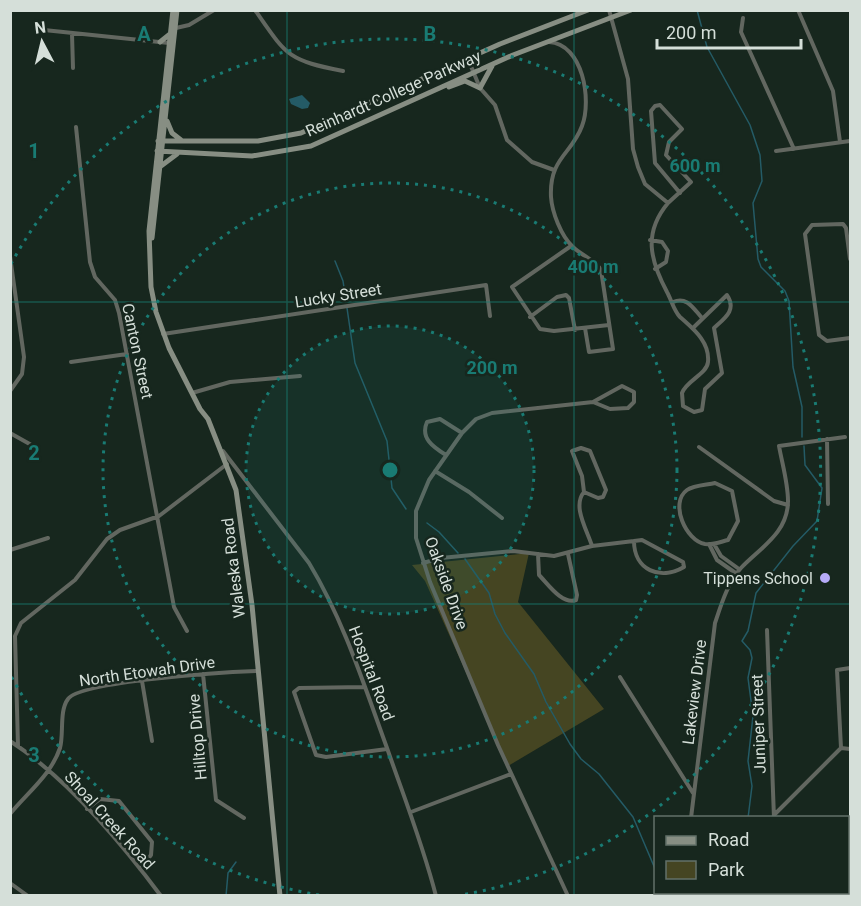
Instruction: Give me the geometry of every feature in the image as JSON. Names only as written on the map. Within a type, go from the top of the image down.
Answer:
[{"type":"main road","points":[[161,141],[166,119],[175,10]]},
{"type":"main road","name":"Reinhardt College Parkway","points":[[161,141],[258,141],[301,134],[468,59],[588,10]]},
{"type":"main road","name":"Reinhardt College Parkway","points":[[160,152],[252,156],[289,152],[326,140],[473,72],[631,10]]},
{"type":"main road","points":[[160,42],[173,30]]},
{"type":"main road","points":[[160,152],[167,61],[173,30]]},
{"type":"main road","points":[[425,94],[465,81],[480,88],[484,76],[495,63]]},
{"type":"main road","points":[[166,119],[172,133],[182,140]]},
{"type":"main road","name":"Waleska Road","points":[[150,254],[161,166],[160,152]]},
{"type":"main road","name":"Waleska Road","points":[[160,152],[150,254],[153,299],[163,334],[223,451],[236,490],[242,527],[280,896]]},
{"type":"main road","points":[[161,166],[170,157],[182,153]]},
{"type":"street","points":[[173,30],[189,25],[214,10]]},
{"type":"street","points":[[255,10],[286,52],[296,59],[343,71]]},
{"type":"street","points":[[609,10],[628,79],[633,150],[645,184],[668,203]]},
{"type":"street","points":[[798,10],[833,91],[840,142]]},
{"type":"street","points":[[743,18],[741,32],[794,149]]},
{"type":"street","points":[[44,30],[170,43]]},
{"type":"street","points":[[72,34],[73,68]]},
{"type":"street","points":[[546,42],[563,45],[574,58],[582,78],[585,117],[579,134],[554,170],[551,197],[553,210],[571,246],[599,267],[613,349],[592,353],[587,349],[585,328]]},
{"type":"street","points":[[468,59],[480,88],[495,105],[507,140],[532,162],[554,170]]},
{"type":"street","points":[[680,193],[655,163],[651,125],[651,111],[655,105],[660,105],[682,129],[669,142],[666,155],[691,182],[680,193],[668,203],[655,221],[650,240],[655,269],[678,315],[694,327],[708,360],[706,367],[682,393],[683,406],[694,412],[702,410],[705,389],[722,373],[714,328],[730,312],[731,304],[728,296],[694,327]]},
{"type":"street","name":"Canton Street","points":[[76,127],[90,262],[95,277],[115,300],[159,516],[174,607],[187,630]]},
{"type":"street","points":[[776,151],[850,141]]},
{"type":"street","points":[[850,259],[846,228],[843,224],[838,222],[812,225],[808,228],[805,234],[819,335],[827,341],[850,338]]},
{"type":"street","points":[[650,240],[662,242],[668,254],[664,264],[655,269]]},
{"type":"street","points":[[571,246],[512,287],[540,329],[575,330],[609,325]]},
{"type":"street","points":[[10,256],[13,301],[24,357],[22,374],[10,391]]},
{"type":"street","name":"Lucky Street","points":[[163,334],[486,285],[490,316]]},
{"type":"street","points":[[530,317],[557,297],[566,295],[569,298],[575,330]]},
{"type":"street","points":[[673,303],[679,300],[687,301],[702,318]]},
{"type":"street","points":[[72,362],[126,354]]},
{"type":"street","points":[[192,393],[230,382],[300,376]]},
{"type":"street","name":"Oakside Drive","points":[[568,896],[511,774],[423,562],[416,538],[416,511],[424,487],[462,433],[476,419],[492,413],[593,402],[622,386],[634,392],[631,406],[622,410],[610,409],[593,402]]},
{"type":"street","points":[[446,454],[427,440],[424,430],[428,422],[440,419],[462,433]]},
{"type":"street","points":[[10,433],[35,447]]},
{"type":"street","points":[[699,447],[774,501],[788,505],[779,446],[845,437]]},
{"type":"street","points":[[827,439],[828,504]]},
{"type":"street","points":[[584,492],[598,498],[603,497],[606,490],[590,451],[581,448],[572,451],[582,476],[584,492],[579,498],[578,507],[592,546]]},
{"type":"street","name":"Hospital Road","points":[[223,451],[318,578],[355,654],[411,812],[436,896]]},
{"type":"street","points":[[18,746],[15,636],[18,627],[75,580],[100,545],[113,533],[159,516],[227,464]]},
{"type":"street","points":[[435,471],[461,490],[469,492],[502,518]]},
{"type":"street","points":[[715,483],[732,491],[738,521],[728,540],[712,544],[697,542],[687,532],[681,506],[683,494],[689,489],[715,483]]},
{"type":"street","name":"Lakeview Drive","points":[[691,816],[715,623],[721,603],[738,572],[784,524],[788,505]]},
{"type":"street","points":[[10,550],[48,538]]},
{"type":"street","points":[[423,562],[513,550],[538,554],[568,554],[592,546],[633,541],[642,540],[683,562],[684,567],[677,571],[655,574],[648,571],[634,548],[633,541]]},
{"type":"street","points":[[712,544],[717,560],[738,572]]},
{"type":"street","points":[[538,554],[539,575],[564,600],[570,602],[576,600],[577,595],[568,554]]},
{"type":"street","name":"Juniper Street","points":[[767,630],[774,816]]},
{"type":"street","points":[[774,816],[841,748],[837,670],[850,668]]},
{"type":"street","name":"North Etowah Drive","points":[[10,814],[50,770],[59,749],[66,702],[71,696],[88,688],[203,674],[257,671]]},
{"type":"street","name":"Hilltop Drive","points":[[203,674],[216,800],[244,818]]},
{"type":"street","points":[[620,677],[694,794]]},
{"type":"street","points":[[142,681],[152,741]]},
{"type":"street","points":[[366,687],[299,688],[294,692],[316,755],[326,757],[387,749]]},
{"type":"street","name":"Shoal Creek Road","points":[[10,741],[50,770],[87,808],[160,896]]},
{"type":"street","points":[[841,748],[850,749]]},
{"type":"street","points":[[411,812],[511,774]]},
{"type":"street","points":[[87,808],[100,800],[120,801],[152,842],[151,855],[140,870]]},
{"type":"street","points":[[10,883],[28,896]]},
{"type":"green space","points":[[529,553],[518,602],[604,709],[508,766],[425,581],[412,565]]},
{"type":"water","points":[[302,95],[310,103],[308,108],[302,109],[291,104],[289,99]]},
{"type":"waterway","points":[[697,10],[707,47],[750,125],[760,155],[762,181],[753,203],[758,259],[761,267],[785,291],[789,301],[793,367],[802,407],[802,437]]},
{"type":"waterway","points":[[335,261],[343,281],[346,301]]},
{"type":"waterway","points":[[347,308],[355,363],[387,441],[392,488],[406,509]]},
{"type":"waterway","points":[[748,816],[752,786],[748,761],[753,716],[748,678],[752,658],[750,650],[742,641],[748,631],[756,593],[793,546],[817,521],[822,488],[805,465],[804,446]]},
{"type":"waterway","points":[[427,523],[439,532],[458,553]]},
{"type":"waterway","points":[[465,559],[489,593],[495,614],[505,633],[534,674],[546,702],[570,744],[581,759],[599,774],[633,817],[654,866]]},
{"type":"waterway","points":[[226,896],[228,873],[236,862]]},
{"type":"waterway","points":[[719,894],[733,895]]},
{"type":"place","name":"Tippens School","points":[[825,578]]}]
